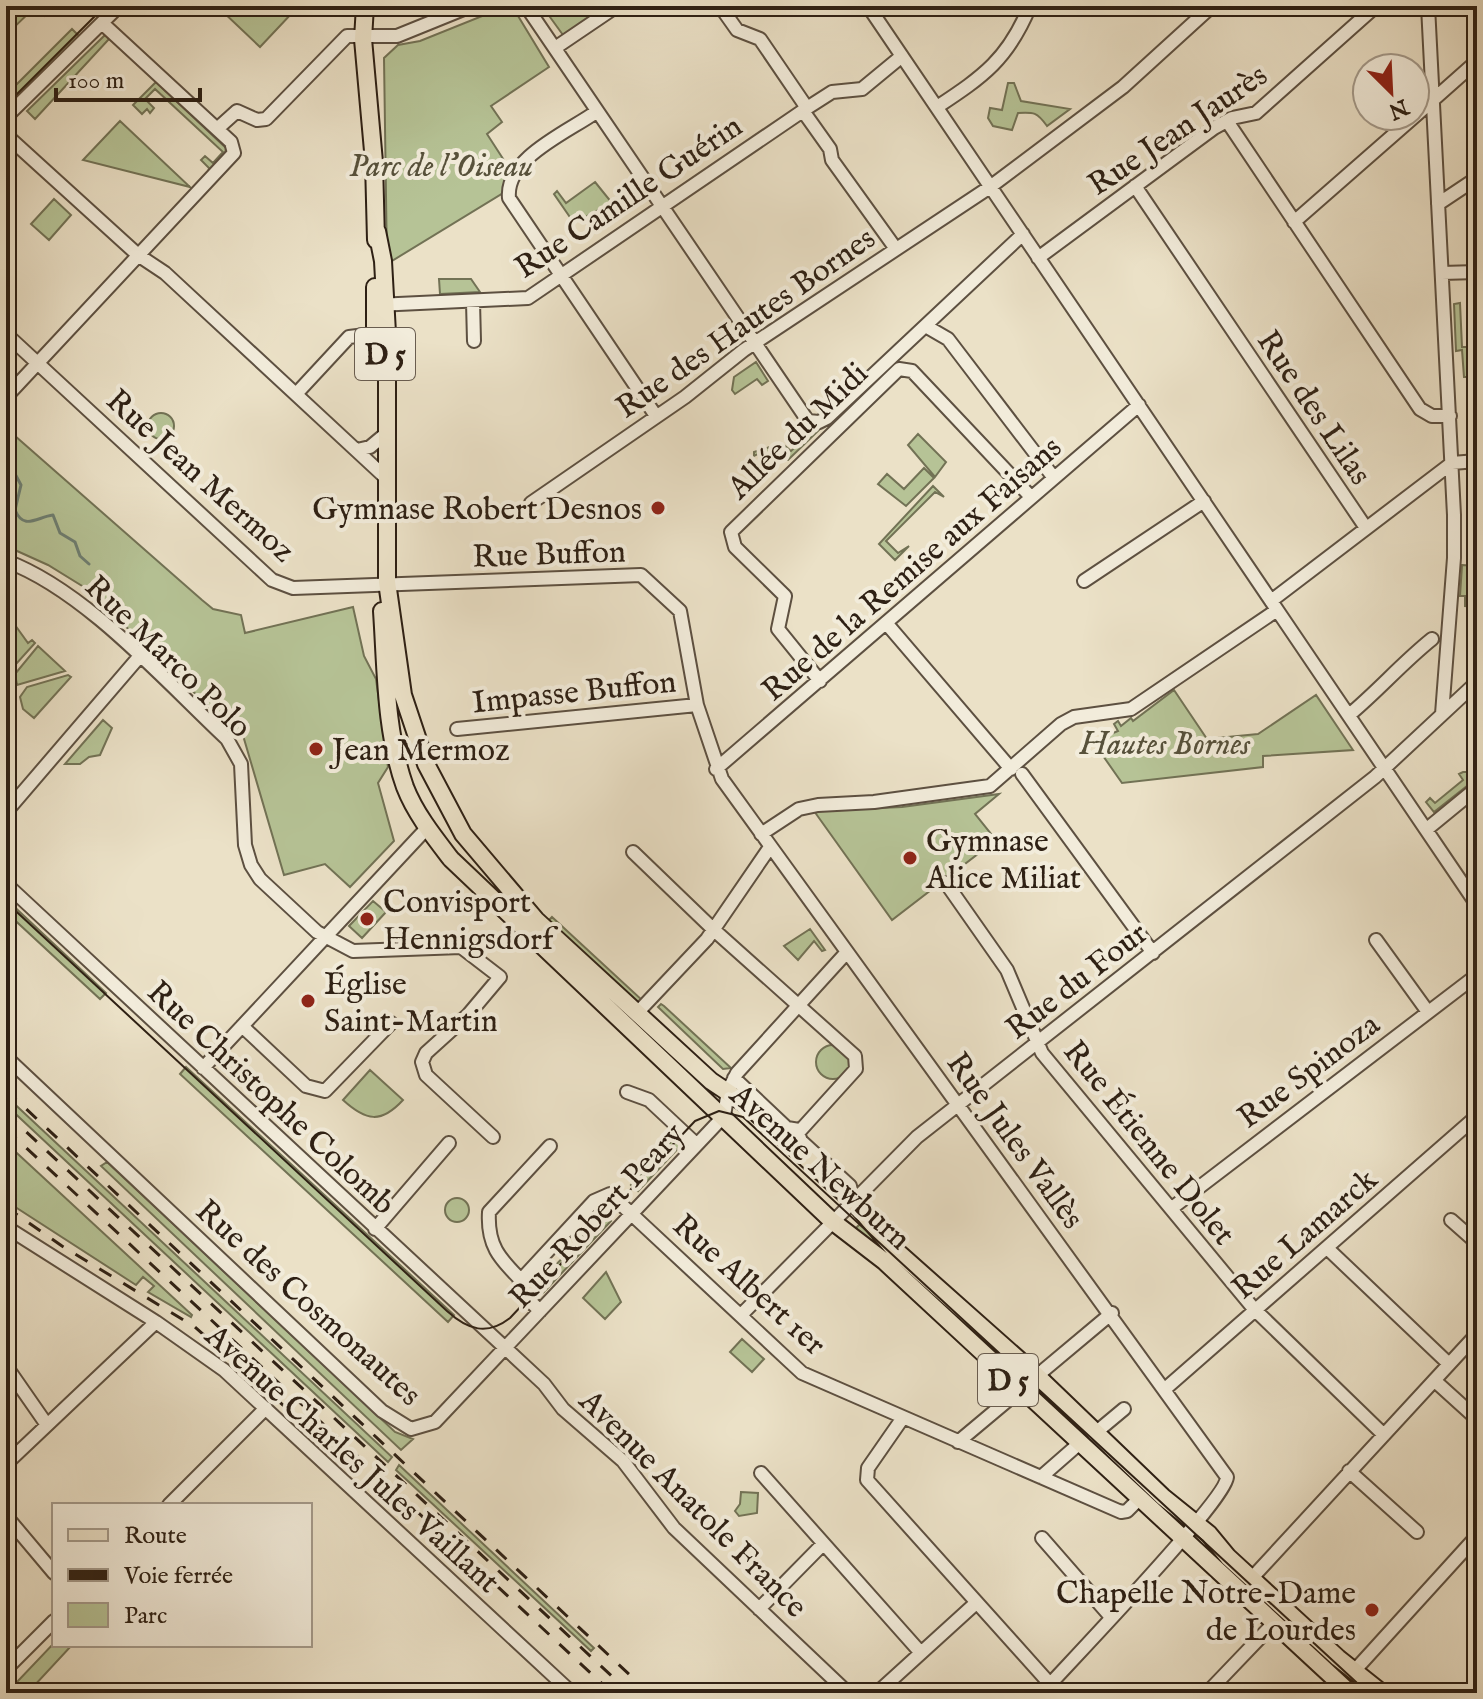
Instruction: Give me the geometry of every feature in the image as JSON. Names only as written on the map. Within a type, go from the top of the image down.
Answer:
[{"type":"main road","name":"D 5","points":[[365,6],[377,84],[374,162],[385,477]]},
{"type":"main road","name":"D 5","points":[[368,34],[374,6]]},
{"type":"main road","name":"D 5","points":[[380,333],[387,582],[382,605],[391,733],[406,789],[427,828]]},
{"type":"main road","name":"Avenue Newburn","points":[[387,582],[403,695],[426,764],[463,834],[508,891],[711,1081],[731,1084],[853,1201],[893,1248],[1036,1375],[1088,1438],[1181,1540]]},
{"type":"main road","name":"Avenue Newburn","points":[[427,828],[478,888],[724,1116],[832,1221],[884,1261],[990,1358],[1019,1389],[1196,1522]]},
{"type":"main road","name":"D 5","points":[[1196,1522],[1251,1579],[1338,1658],[1356,1669],[1382,1693]]},
{"type":"main road","name":"D 5","points":[[1181,1540],[1350,1693]]},
{"type":"street","points":[[6,117],[119,6]]},
{"type":"street","points":[[217,129],[237,111],[257,120],[266,119],[347,36],[368,34],[390,37],[405,34],[471,6]]},
{"type":"street","points":[[526,6],[808,421],[819,422],[827,418],[1023,234]]},
{"type":"street","points":[[555,48],[617,6]]},
{"type":"street","points":[[720,6],[737,30],[760,39],[830,149],[832,160],[896,249]]},
{"type":"street","points":[[868,6],[1477,905]]},
{"type":"street","points":[[937,107],[998,64],[1012,45],[1030,6]]},
{"type":"street","name":"Rue des Hautes Bornes","points":[[531,503],[755,343],[990,187],[1123,87],[1212,6]]},
{"type":"street","name":"Rue Jean Jaurès","points":[[1038,258],[1227,121],[1256,113],[1376,6]]},
{"type":"street","points":[[1428,6],[1450,416],[1454,558],[1442,714]]},
{"type":"street","points":[[6,397],[232,156],[234,146],[102,23]]},
{"type":"street","name":"Rue Camille Guérin","points":[[380,305],[521,300],[832,92],[862,89],[902,56]]},
{"type":"street","points":[[1433,100],[1477,61]]},
{"type":"street","points":[[596,112],[531,156],[513,175],[509,198],[656,416]]},
{"type":"street","points":[[1227,121],[1420,409],[1432,416],[1450,416]]},
{"type":"street","points":[[1294,222],[1397,132]]},
{"type":"street","points":[[6,135],[138,255],[165,273],[385,477]]},
{"type":"street","points":[[1438,204],[1477,178]]},
{"type":"street","name":"Rue des Lilas","points":[[1135,186],[1366,528]]},
{"type":"street","points":[[1442,273],[1477,272]]},
{"type":"street","points":[[473,302],[474,341]]},
{"type":"street","points":[[929,328],[948,339],[1054,478]]},
{"type":"street","points":[[297,393],[349,337],[380,333]]},
{"type":"street","name":"Rue Jean Mermoz","points":[[6,334],[272,580],[293,588],[387,582]]},
{"type":"street","name":"Allée du Midi","points":[[820,681],[778,629],[785,596],[739,551],[730,537],[738,523],[899,369],[906,367],[1031,497]]},
{"type":"street","name":"Rue de la Remise aux Faisans","points":[[716,769],[1139,405]]},
{"type":"street","points":[[357,450],[370,447],[382,437]]},
{"type":"street","points":[[761,834],[799,809],[990,786],[1016,772],[1061,724],[1074,717],[1131,709],[1274,605],[1366,528],[1452,463],[1477,461]]},
{"type":"street","points":[[1084,581],[1204,501]]},
{"type":"street","name":"Rue Marco Polo","points":[[6,561],[50,582],[139,657],[227,739],[240,758],[245,845],[251,865],[260,879],[323,937],[353,951],[461,947],[500,977],[468,1015],[426,1053],[422,1062],[426,1075],[493,1137]]},
{"type":"street","name":"Rue Buffon","points":[[387,582],[641,575],[680,611],[697,705],[716,769]]},
{"type":"street","points":[[887,624],[1016,772],[1153,953]]},
{"type":"street","points":[[1349,715],[1391,680],[1397,667],[1432,639]]},
{"type":"street","points":[[6,812],[139,657]]},
{"type":"street","name":"Rue du Four","points":[[742,1314],[917,1137],[1384,768],[1477,682]]},
{"type":"street","name":"Impasse Buffon","points":[[457,729],[697,705]]},
{"type":"street","name":"Rue Jules Vallès","points":[[716,769],[1112,1313],[1227,1477],[1226,1486],[1181,1540],[1046,1689]]},
{"type":"street","points":[[1427,829],[1477,788]]},
{"type":"street","points":[[203,1068],[427,828]]},
{"type":"street","points":[[638,1012],[714,930],[770,847]]},
{"type":"street","points":[[633,852],[714,930],[852,1053],[858,1064],[799,1130]]},
{"type":"street","name":"Rue Étienne Dolet","points":[[946,883],[1007,970],[1038,1043],[1254,1309],[1384,1435]]},
{"type":"street","name":"Rue Christophe Colomb","points":[[6,884],[504,1348]]},
{"type":"street","points":[[1376,940],[1428,1012]]},
{"type":"street","points":[[724,1116],[731,1084],[847,952]]},
{"type":"street","name":"Rue Spinoza","points":[[1172,1208],[1477,975]]},
{"type":"street","points":[[242,1026],[306,1086],[314,1091],[325,1091],[391,1023]]},
{"type":"street","name":"Rue des Cosmonautes","points":[[6,1057],[382,1411],[405,1429],[435,1422],[504,1348]]},
{"type":"street","points":[[731,1084],[787,1128],[799,1130]]},
{"type":"street","points":[[627,1092],[649,1100],[696,1144]]},
{"type":"street","name":"Rue Robert Peary","points":[[504,1348],[724,1116]]},
{"type":"street","name":"Rue Lamarck","points":[[1165,1389],[1477,1116]]},
{"type":"street","points":[[799,1130],[801,1141],[850,1186],[853,1201]]},
{"type":"street","points":[[375,1229],[449,1143]]},
{"type":"street","points":[[540,1311],[518,1289],[521,1280],[494,1251],[488,1227],[489,1212],[550,1146]]},
{"type":"street","name":"Rue Albert 1er","points":[[521,1280],[600,1196],[610,1194],[633,1212],[802,1373],[1121,1512],[1127,1511],[1141,1497]]},
{"type":"street","points":[[1451,1220],[1477,1243]]},
{"type":"street","name":"Avenue Charles Jules Vaillant","points":[[6,1227],[204,1354],[572,1693]]},
{"type":"street","points":[[1327,1248],[1449,1364]]},
{"type":"street","points":[[958,1442],[1112,1313]]},
{"type":"street","points":[[6,1464],[156,1322]]},
{"type":"street","points":[[1251,1579],[1477,1334]]},
{"type":"street","name":"Avenue Anatole France","points":[[504,1348],[544,1384],[563,1409],[612,1449],[674,1528],[848,1693]]},
{"type":"street","points":[[6,1366],[47,1425]]},
{"type":"street","points":[[1435,1381],[1477,1419]]},
{"type":"street","points":[[171,1503],[266,1408]]},
{"type":"street","points":[[1041,1477],[1124,1409]]},
{"type":"street","points":[[902,1419],[868,1468],[867,1480],[976,1603],[1046,1689]]},
{"type":"street","points":[[1349,1471],[1417,1532]]},
{"type":"street","points":[[761,1473],[921,1653]]},
{"type":"street","points":[[6,1516],[52,1571]]},
{"type":"street","points":[[1356,1669],[1477,1536]]},
{"type":"street","points":[[1042,1538],[1111,1617]]},
{"type":"street","points":[[759,1609],[823,1544]]},
{"type":"street","points":[[877,1693],[976,1603]]},
{"type":"street","points":[[1207,1693],[1275,1622]]},
{"type":"street","points":[[6,1669],[52,1623]]},
{"type":"green space","points":[[6,6],[54,6],[44,16],[34,8],[6,35]]},
{"type":"green space","points":[[225,6],[287,6],[293,12],[260,47],[221,10]]},
{"type":"green space","name":"Parc de l'Oiseau","points":[[512,6],[549,67],[491,106],[502,122],[487,134],[509,168],[503,193],[387,264],[384,58],[398,45],[420,41]]},
{"type":"green space","points":[[542,6],[605,6],[605,7],[563,35]]},
{"type":"green space","points":[[72,29],[81,38],[6,110],[6,95]]},
{"type":"green space","points":[[105,35],[109,39],[35,119],[27,111]]},
{"type":"green space","points":[[156,82],[226,148],[225,155],[208,173],[209,168],[201,160],[205,156],[213,163],[223,152],[155,89],[145,99],[154,108],[150,113],[147,109],[142,114],[133,105]]},
{"type":"green space","points":[[1008,83],[1014,83],[1021,101],[1070,109],[1047,126],[1038,115],[1018,113],[1012,130],[993,126],[988,118],[990,108],[1002,110]]},
{"type":"green space","points":[[120,121],[190,187],[83,160]]},
{"type":"green space","points":[[595,182],[612,203],[574,223],[554,194],[557,191],[566,203]]},
{"type":"green space","points":[[54,199],[71,215],[49,240],[31,224]]},
{"type":"green space","points":[[439,279],[471,279],[480,292],[440,294]]},
{"type":"green space","points":[[1460,303],[1462,347],[1477,347],[1477,364],[1471,364],[1471,377],[1464,377],[1462,350],[1456,351],[1454,304]]},
{"type":"green space","points":[[756,362],[768,381],[762,385],[757,379],[735,394],[732,390],[734,377]]},
{"type":"green space","points":[[161,413],[170,417],[174,426],[170,435],[161,439],[152,435],[148,426],[152,417]]},
{"type":"green space","points":[[810,427],[819,430],[788,460],[772,458],[764,451],[754,456],[754,452],[773,446],[772,454],[782,454],[784,445],[791,451],[807,436],[804,432]]},
{"type":"green space","points":[[6,428],[213,609],[241,615],[245,633],[353,607],[364,656],[376,679],[388,767],[378,783],[394,841],[350,887],[325,864],[284,875],[242,732],[238,735],[87,589],[48,565],[6,546]]},
{"type":"green space","points":[[918,434],[946,462],[935,477],[908,445]]},
{"type":"green space","points":[[924,468],[934,478],[906,506],[878,484],[887,474],[904,489]]},
{"type":"green space","points":[[933,486],[944,497],[935,492],[886,541],[898,553],[909,546],[895,560],[879,544]]},
{"type":"green space","points":[[1462,565],[1477,566],[1477,607],[1465,606],[1465,596],[1460,596]]},
{"type":"green space","points":[[15,625],[28,643],[32,640],[35,643],[17,663],[10,656],[6,642],[7,626]]},
{"type":"green space","points":[[38,646],[65,671],[17,685],[15,674]]},
{"type":"green space","points":[[68,675],[71,677],[34,718],[23,709],[20,697],[27,687]]},
{"type":"green space","name":"Hautes Bornes","points":[[1174,690],[1207,739],[1258,734],[1316,695],[1353,750],[1263,756],[1263,767],[1122,783],[1094,743],[1108,730],[1111,734],[1118,731],[1114,724],[1118,721],[1121,726],[1131,718],[1133,721]]},
{"type":"green space","points":[[103,720],[112,728],[100,755],[89,757],[80,764],[65,764]]},
{"type":"green space","points":[[1476,772],[1477,778],[1434,812],[1426,802],[1430,798],[1435,803],[1463,780],[1459,774]]},
{"type":"green space","name":"Gymnase Alice Miliat","points":[[999,794],[975,814],[996,840],[892,920],[814,811],[902,807]]},
{"type":"green space","points":[[6,899],[106,993],[100,999],[6,912]]},
{"type":"green space","name":"Convisport Hennigsdorf","points":[[373,901],[386,912],[362,938],[349,926]]},
{"type":"green space","points":[[552,917],[643,1001],[636,1002],[548,921]]},
{"type":"green space","points":[[810,929],[825,950],[822,951],[814,941],[798,960],[784,946]]},
{"type":"green space","points":[[661,1004],[731,1068],[723,1069],[658,1007]]},
{"type":"green space","points":[[833,1045],[845,1050],[850,1062],[845,1074],[833,1079],[821,1074],[816,1062],[821,1050]]},
{"type":"green space","points":[[186,1067],[454,1315],[448,1322],[180,1074]]},
{"type":"green space","points":[[370,1070],[403,1100],[388,1113],[373,1117],[366,1116],[343,1100]]},
{"type":"green space","points":[[6,1096],[392,1457],[388,1462],[6,1105]]},
{"type":"green space","points":[[678,1134],[685,1141],[638,1191],[631,1185]]},
{"type":"green space","points":[[6,1143],[191,1317],[148,1292],[154,1286],[143,1277],[136,1285],[6,1201]]},
{"type":"green space","points":[[107,1162],[395,1432],[413,1439],[401,1450],[101,1166]]},
{"type":"green space","points":[[457,1198],[466,1201],[469,1210],[466,1219],[457,1222],[448,1219],[445,1210],[448,1201]]},
{"type":"green space","points":[[604,1214],[611,1221],[541,1295],[534,1288]]},
{"type":"green space","points":[[862,1222],[1018,1367],[1011,1374],[855,1229]]},
{"type":"green space","points":[[606,1272],[621,1302],[605,1319],[583,1298]]},
{"type":"green space","points":[[742,1339],[764,1359],[752,1372],[730,1352]]},
{"type":"green space","points":[[399,1465],[594,1648],[591,1651],[396,1470]]},
{"type":"green space","points":[[741,1492],[758,1493],[757,1513],[739,1516],[735,1511],[740,1504]]},
{"type":"green space","points":[[52,1645],[70,1647],[33,1687],[38,1693],[26,1693],[16,1683]]},
{"type":"waterway","points":[[6,457],[21,485],[15,510],[22,520],[31,521],[53,515],[60,533],[75,542],[80,556],[89,564]]},
{"type":"tram line","points":[[6,105],[105,6]]},
{"type":"tram line","points":[[6,902],[447,1311],[470,1326],[485,1329],[510,1318],[695,1121],[719,1111],[743,1117],[1368,1693]]},
{"type":"railway","points":[[6,1090],[649,1693]]},
{"type":"railway","points":[[6,1113],[630,1693]]},
{"type":"railway","points":[[6,1129],[612,1693]]},
{"type":"railway","points":[[6,1207],[62,1246],[195,1327],[356,1470]]},
{"type":"place","name":"Gymnase Robert Desnos","points":[[658,508]]},
{"type":"place","name":"Jean Mermoz","points":[[316,749]]},
{"type":"place","name":"Gymnase Alice Miliat","points":[[910,858]]},
{"type":"place","name":"Convisport Hennigsdorf","points":[[367,919]]},
{"type":"place","name":"Église Saint-Martin","points":[[308,1001]]},
{"type":"place","name":"Chapelle Notre-Dame de Lourdes","points":[[1372,1610]]}]
